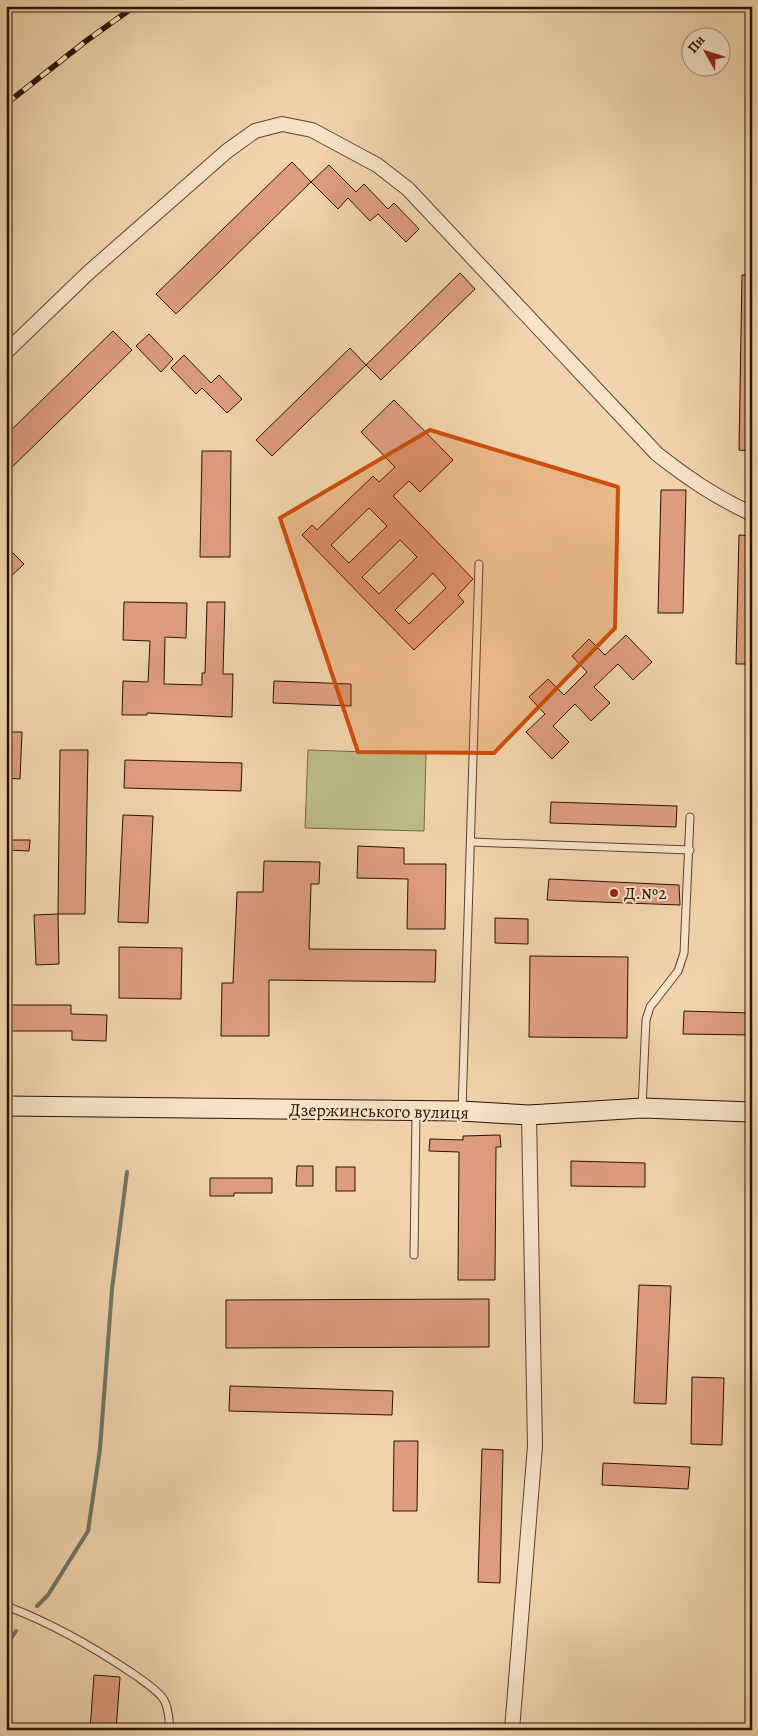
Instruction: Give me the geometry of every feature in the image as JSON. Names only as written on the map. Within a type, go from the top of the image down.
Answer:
[{"type":"main road","name":"Дзержинського вулиця","points":[[6,1106],[462,1111],[529,1115],[642,1108],[752,1112]]},
{"type":"street","points":[[6,352],[88,273],[227,151],[255,131],[282,124],[312,130],[376,165],[408,189],[657,454],[693,482],[723,500],[752,514]]},
{"type":"street","points":[[512,1730],[535,1446],[529,1115]]},
{"type":"lane","points":[[462,1111],[479,564]]},
{"type":"lane","points":[[642,1108],[646,1020],[650,1007],[678,971],[684,953],[690,817]]},
{"type":"lane","points":[[471,842],[690,850]]},
{"type":"lane","points":[[414,1255],[416,1111]]},
{"type":"lane","points":[[6,1606],[25,1613],[94,1648],[146,1684],[164,1700],[169,1716],[170,1730]]},
{"type":"highlighted area","points":[[430,430],[618,487],[615,628],[494,753],[358,752],[280,518]]},
{"type":"shaded area","points":[[308,750],[426,754],[424,831],[305,828]]},
{"type":"building","points":[[292,162],[311,182],[176,314],[156,294]]},
{"type":"building","points":[[329,165],[356,192],[364,184],[388,209],[394,203],[419,229],[406,242],[378,214],[370,221],[348,198],[338,209],[311,182]]},
{"type":"building","points":[[460,273],[475,289],[381,380],[366,365]]},
{"type":"building","points":[[742,275],[752,275],[752,451],[739,450]]},
{"type":"building","points":[[113,331],[132,350],[6,473],[6,435]]},
{"type":"building","points":[[149,334],[173,359],[161,372],[136,346]]},
{"type":"building","points":[[350,348],[366,365],[272,456],[256,440]]},
{"type":"building","points":[[184,355],[211,383],[219,375],[242,399],[227,413],[202,388],[196,394],[171,368]]},
{"type":"building","points":[[394,400],[453,460],[420,492],[409,481],[393,496],[473,579],[458,595],[464,602],[414,650],[302,535],[312,525],[317,530],[373,476],[379,482],[395,467],[361,432]],"holes":[[[369,508],[387,526],[349,563],[331,545]],[[400,540],[417,557],[379,594],[362,577]],[[433,573],[446,588],[409,624],[395,610]]]},
{"type":"building","points":[[202,451],[231,451],[230,557],[200,557]]},
{"type":"building","points":[[661,490],[686,490],[683,613],[658,613]]},
{"type":"building","points":[[739,535],[752,536],[752,664],[736,664]]},
{"type":"building","points":[[6,546],[24,564],[6,581]]},
{"type":"building","points":[[124,602],[187,603],[186,638],[165,637],[164,684],[202,685],[202,673],[205,673],[207,602],[225,602],[223,674],[233,674],[232,717],[147,713],[147,715],[122,715],[123,681],[148,682],[150,641],[123,640]]},
{"type":"building","points":[[626,635],[652,662],[633,680],[618,664],[594,687],[610,703],[591,721],[575,704],[553,726],[569,742],[552,759],[526,732],[545,714],[529,697],[548,679],[564,695],[587,672],[572,656],[589,639],[605,655]]},
{"type":"building","points":[[274,681],[351,684],[351,706],[273,703]]},
{"type":"building","points":[[6,732],[22,732],[20,779],[6,778]]},
{"type":"building","points":[[60,750],[88,750],[85,914],[58,914]]},
{"type":"building","points":[[125,760],[242,763],[241,791],[124,788]]},
{"type":"building","points":[[551,802],[677,806],[676,827],[550,823]]},
{"type":"building","points":[[123,815],[153,816],[148,923],[118,922]]},
{"type":"building","points":[[8,840],[30,840],[29,851],[7,850]]},
{"type":"building","points":[[358,846],[404,848],[404,864],[446,864],[445,929],[407,929],[408,879],[357,878]]},
{"type":"building","points":[[264,861],[320,862],[319,884],[311,884],[309,949],[436,950],[435,982],[269,980],[269,1036],[221,1036],[222,983],[233,983],[237,892],[263,892]]},
{"type":"building","name":"Д.№2","points":[[549,879],[679,885],[680,905],[547,900]]},
{"type":"building","points":[[58,914],[59,964],[36,965],[34,915]]},
{"type":"building","points":[[495,918],[528,919],[528,944],[495,943]]},
{"type":"building","points":[[119,947],[182,948],[181,999],[119,998]]},
{"type":"building","points":[[530,956],[628,957],[627,1038],[529,1037]]},
{"type":"building","points":[[6,1005],[71,1005],[71,1014],[107,1015],[106,1041],[72,1040],[72,1031],[6,1031]]},
{"type":"building","points":[[684,1011],[752,1013],[752,1035],[683,1034]]},
{"type":"building","points":[[500,1135],[501,1147],[496,1147],[495,1280],[458,1280],[459,1152],[429,1151],[430,1139],[463,1140],[463,1136]]},
{"type":"building","points":[[571,1161],[645,1163],[645,1187],[571,1186]]},
{"type":"building","points":[[297,1166],[313,1166],[313,1186],[296,1186]]},
{"type":"building","points":[[336,1167],[355,1167],[355,1191],[336,1191]]},
{"type":"building","points":[[210,1178],[272,1178],[272,1193],[234,1193],[234,1196],[210,1196]]},
{"type":"building","points":[[639,1285],[671,1286],[666,1404],[634,1403]]},
{"type":"building","points":[[489,1299],[489,1347],[226,1348],[226,1300]]},
{"type":"building","points":[[692,1377],[724,1378],[722,1445],[691,1444]]},
{"type":"building","points":[[230,1386],[393,1391],[392,1415],[229,1411]]},
{"type":"building","points":[[394,1441],[418,1441],[417,1511],[393,1511]]},
{"type":"building","points":[[482,1449],[503,1450],[500,1583],[478,1582]]},
{"type":"building","points":[[603,1463],[690,1467],[688,1489],[602,1485]]},
{"type":"building","points":[[94,1675],[120,1677],[116,1730],[90,1730]]},
{"type":"waterway","points":[[37,1606],[48,1595],[88,1531],[100,1449],[112,1289],[127,1172]]},
{"type":"waterway","points":[[6,1646],[16,1631]]},
{"type":"railway","points":[[6,104],[86,41],[135,6]]},
{"type":"place","name":"Д.№2","points":[[614,893]]}]
